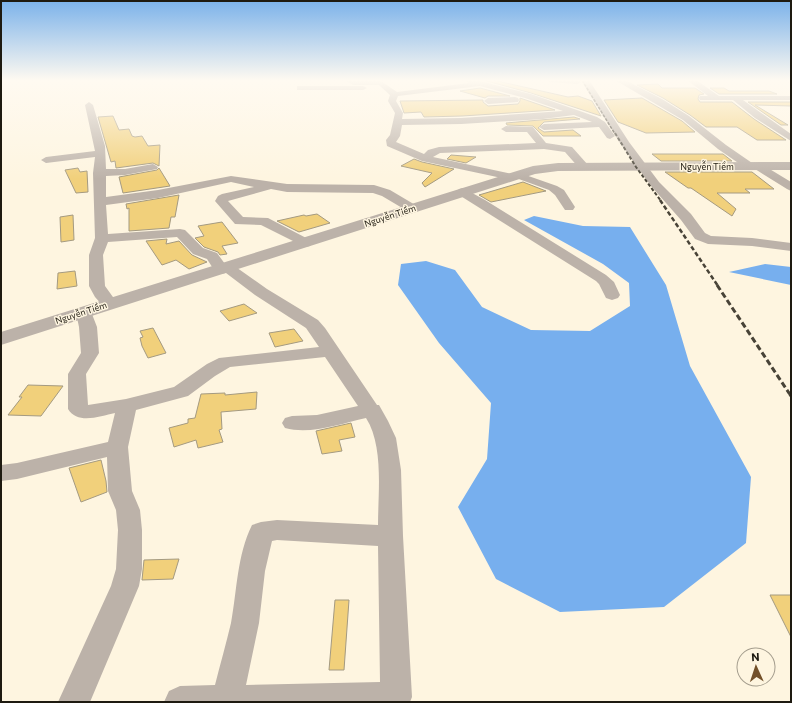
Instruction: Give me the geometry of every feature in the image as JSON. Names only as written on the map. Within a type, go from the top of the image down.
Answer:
[{"type":"street","points":[[91,113],[100,140],[99,173],[102,238],[96,255],[97,286],[101,294],[110,304]]},
{"type":"street","points":[[399,113],[395,136],[391,140],[391,144],[426,159],[514,176],[553,188],[560,193],[569,208]]},
{"type":"street","points":[[397,122],[549,116],[571,113]]},
{"type":"street","points":[[578,113],[594,118],[602,124]]},
{"type":"street","points":[[596,113],[618,148]]},
{"type":"street","points":[[602,113],[624,143],[632,165],[655,184],[686,217],[696,232],[704,238],[759,242],[791,248]]},
{"type":"street","points":[[679,113],[722,147],[791,187]]},
{"type":"street","points":[[755,113],[791,138]]},
{"type":"street","points":[[484,119],[498,128],[602,124]]},
{"type":"street","points":[[527,128],[533,131],[542,144],[546,146]]},
{"type":"street","points":[[426,159],[432,152],[439,150],[546,146],[568,149],[584,167]]},
{"type":"street","points":[[46,160],[100,153]]},
{"type":"street","name":"Nguyễn Tiềm","points":[[1,339],[305,244],[463,192],[514,176],[546,168],[632,165],[755,167],[791,166]]},
{"type":"street","points":[[99,173],[125,172],[153,167]]},
{"type":"street","points":[[100,202],[158,194],[231,179],[273,187],[305,189],[374,189],[386,192],[413,209]]},
{"type":"street","points":[[273,187],[226,197],[221,201],[240,221],[263,221],[305,244]]},
{"type":"street","points":[[463,192],[504,216],[526,232],[601,278],[609,286],[612,295]]},
{"type":"street","points":[[102,238],[180,233],[198,251],[212,256],[224,269],[312,324],[372,410],[385,438],[390,470],[390,536],[396,697],[180,702]]},
{"type":"street","points":[[84,313],[88,327],[90,353],[77,374],[78,410],[85,412],[125,406],[181,392],[212,368],[226,362],[331,352]]},
{"type":"street","points":[[74,702],[125,586],[129,569],[130,530],[128,510],[120,491],[117,448],[126,411],[125,406]]},
{"type":"street","points":[[292,423],[317,422],[372,410]]},
{"type":"street","points":[[1,473],[18,471],[117,448]]},
{"type":"street","points":[[227,700],[246,623],[252,571],[261,532],[277,530],[390,536]]},
{"type":"water","points":[[534,216],[583,226],[630,227],[666,285],[690,366],[751,477],[746,543],[664,607],[560,612],[496,579],[458,507],[487,459],[491,403],[439,343],[398,285],[401,264],[426,261],[455,270],[482,307],[531,330],[590,331],[630,306],[629,283],[603,264],[524,220]]},
{"type":"water","points":[[765,264],[791,267],[791,285],[729,272]]},
{"type":"building","points":[[421,113],[511,113],[462,116],[424,117]]},
{"type":"building","points":[[591,113],[599,113],[601,116]]},
{"type":"building","points":[[612,113],[668,113],[682,121],[695,132],[646,133],[618,122]]},
{"type":"building","points":[[687,113],[746,113],[786,140],[757,140],[737,127],[706,127]]},
{"type":"building","points":[[764,113],[768,113],[788,125],[781,125]]},
{"type":"building","points":[[113,116],[119,130],[129,129],[132,136],[142,136],[148,146],[160,145],[159,166],[153,163],[116,168],[115,161],[111,162],[98,117]]},
{"type":"building","points":[[574,117],[580,119],[544,122],[538,128],[544,132],[573,130],[581,136],[543,136],[533,126],[507,125],[506,123]]},
{"type":"building","points":[[652,154],[723,154],[732,161],[661,161]]},
{"type":"building","points":[[451,155],[476,157],[466,163],[447,159]]},
{"type":"building","points":[[414,159],[454,169],[425,187],[422,183],[432,173],[401,166]]},
{"type":"building","points":[[78,168],[80,172],[87,171],[88,192],[76,193],[65,170]]},
{"type":"building","points":[[159,168],[170,186],[123,193],[119,177],[157,170]]},
{"type":"building","points":[[665,172],[752,172],[774,189],[745,189],[750,193],[717,193],[736,209],[732,216]]},
{"type":"building","points":[[523,182],[546,191],[491,202],[479,195]]},
{"type":"building","points":[[179,195],[175,217],[171,217],[169,228],[129,231],[129,208],[127,209],[126,204]]},
{"type":"building","points":[[317,214],[330,223],[299,232],[277,221],[304,215]]},
{"type":"building","points":[[73,215],[74,240],[61,242],[60,217]]},
{"type":"building","points":[[222,222],[238,243],[222,246],[227,254],[220,255],[218,252],[204,247],[195,238],[204,236],[198,226]]},
{"type":"building","points":[[167,239],[166,244],[179,241],[192,255],[207,262],[189,269],[176,260],[162,265],[146,241]]},
{"type":"building","points":[[75,271],[77,286],[57,289],[58,273]]},
{"type":"building","points":[[244,304],[257,313],[229,321],[220,311]]},
{"type":"building","points":[[153,328],[166,353],[148,358],[142,346],[140,338],[143,337],[140,331]]},
{"type":"building","points":[[294,329],[303,341],[275,347],[269,333]]},
{"type":"building","points":[[28,385],[63,386],[41,416],[8,415],[22,397],[19,397]]},
{"type":"building","points":[[257,392],[256,409],[221,412],[222,429],[219,430],[223,442],[198,448],[196,440],[174,447],[169,428],[188,423],[188,419],[195,418],[201,394],[225,393],[225,395]]},
{"type":"building","points":[[351,423],[355,437],[339,440],[342,451],[322,454],[316,431]]},
{"type":"building","points":[[101,460],[107,492],[81,502],[69,468]]},
{"type":"building","points":[[179,559],[173,579],[142,580],[144,560]]},
{"type":"building","points":[[770,595],[791,595],[791,637]]},
{"type":"building","points":[[335,600],[349,600],[344,670],[329,670]]},
{"type":"railway","points":[[602,113],[615,134]]},
{"type":"railway","points":[[615,133],[636,167],[661,201]]},
{"type":"railway","points":[[660,200],[718,286]]},
{"type":"railway","points":[[717,285],[789,393]]},
{"type":"railway","points":[[789,392],[791,396]]}]
